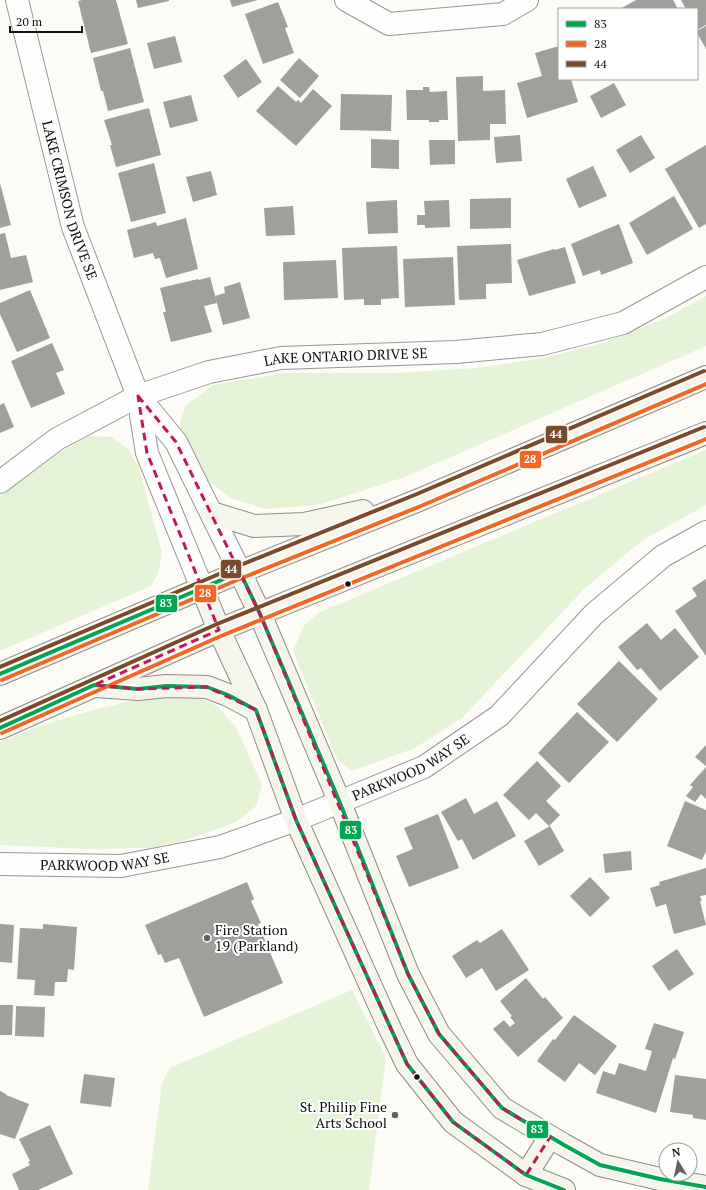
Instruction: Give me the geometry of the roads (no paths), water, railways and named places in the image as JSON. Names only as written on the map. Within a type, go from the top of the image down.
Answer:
[{"type":"main road","points":[[0,674],[240,572],[419,500],[706,377]]},
{"type":"main road","points":[[0,728],[220,630],[706,433]]},
{"type":"main road","points":[[212,513],[254,526],[304,524],[419,500]]},
{"type":"main road","points":[[240,572],[260,614],[340,803],[408,974],[439,1034],[502,1108],[550,1137],[600,1165],[699,1188]]},
{"type":"main road","points":[[202,588],[256,710],[296,820],[407,1064],[453,1122],[526,1175],[564,1190]]},
{"type":"main road","points":[[94,685],[138,689],[166,686],[207,687],[228,695],[256,710]]},
{"type":"main road","points":[[526,1175],[550,1137]]},
{"type":"street","points":[[0,1],[6,0]]},
{"type":"street","name":"LAKE CRIMSON DRIVE SE","points":[[17,0],[73,227],[138,396],[147,453],[202,588]]},
{"type":"street","points":[[346,0],[389,24],[502,14],[527,0]]},
{"type":"street","name":"LAKE ONTARIO DRIVE SE","points":[[0,482],[57,439],[138,396],[209,372],[281,358],[456,352],[542,344],[623,323],[706,277]]},
{"type":"street","name":"LAKE CRIMSON DRIVE SE","points":[[138,396],[176,442],[240,572]]},
{"type":"street","name":"PARKWOOD WAY SE","points":[[0,864],[121,866],[220,847],[340,803],[424,767],[499,716],[594,614],[663,556],[706,532]]},
{"type":"place","name":"Fire Station 19 (Parkland)","points":[[207,938]]},
{"type":"place","name":"St. Philip Fine Arts School","points":[[395,1115]]}]
